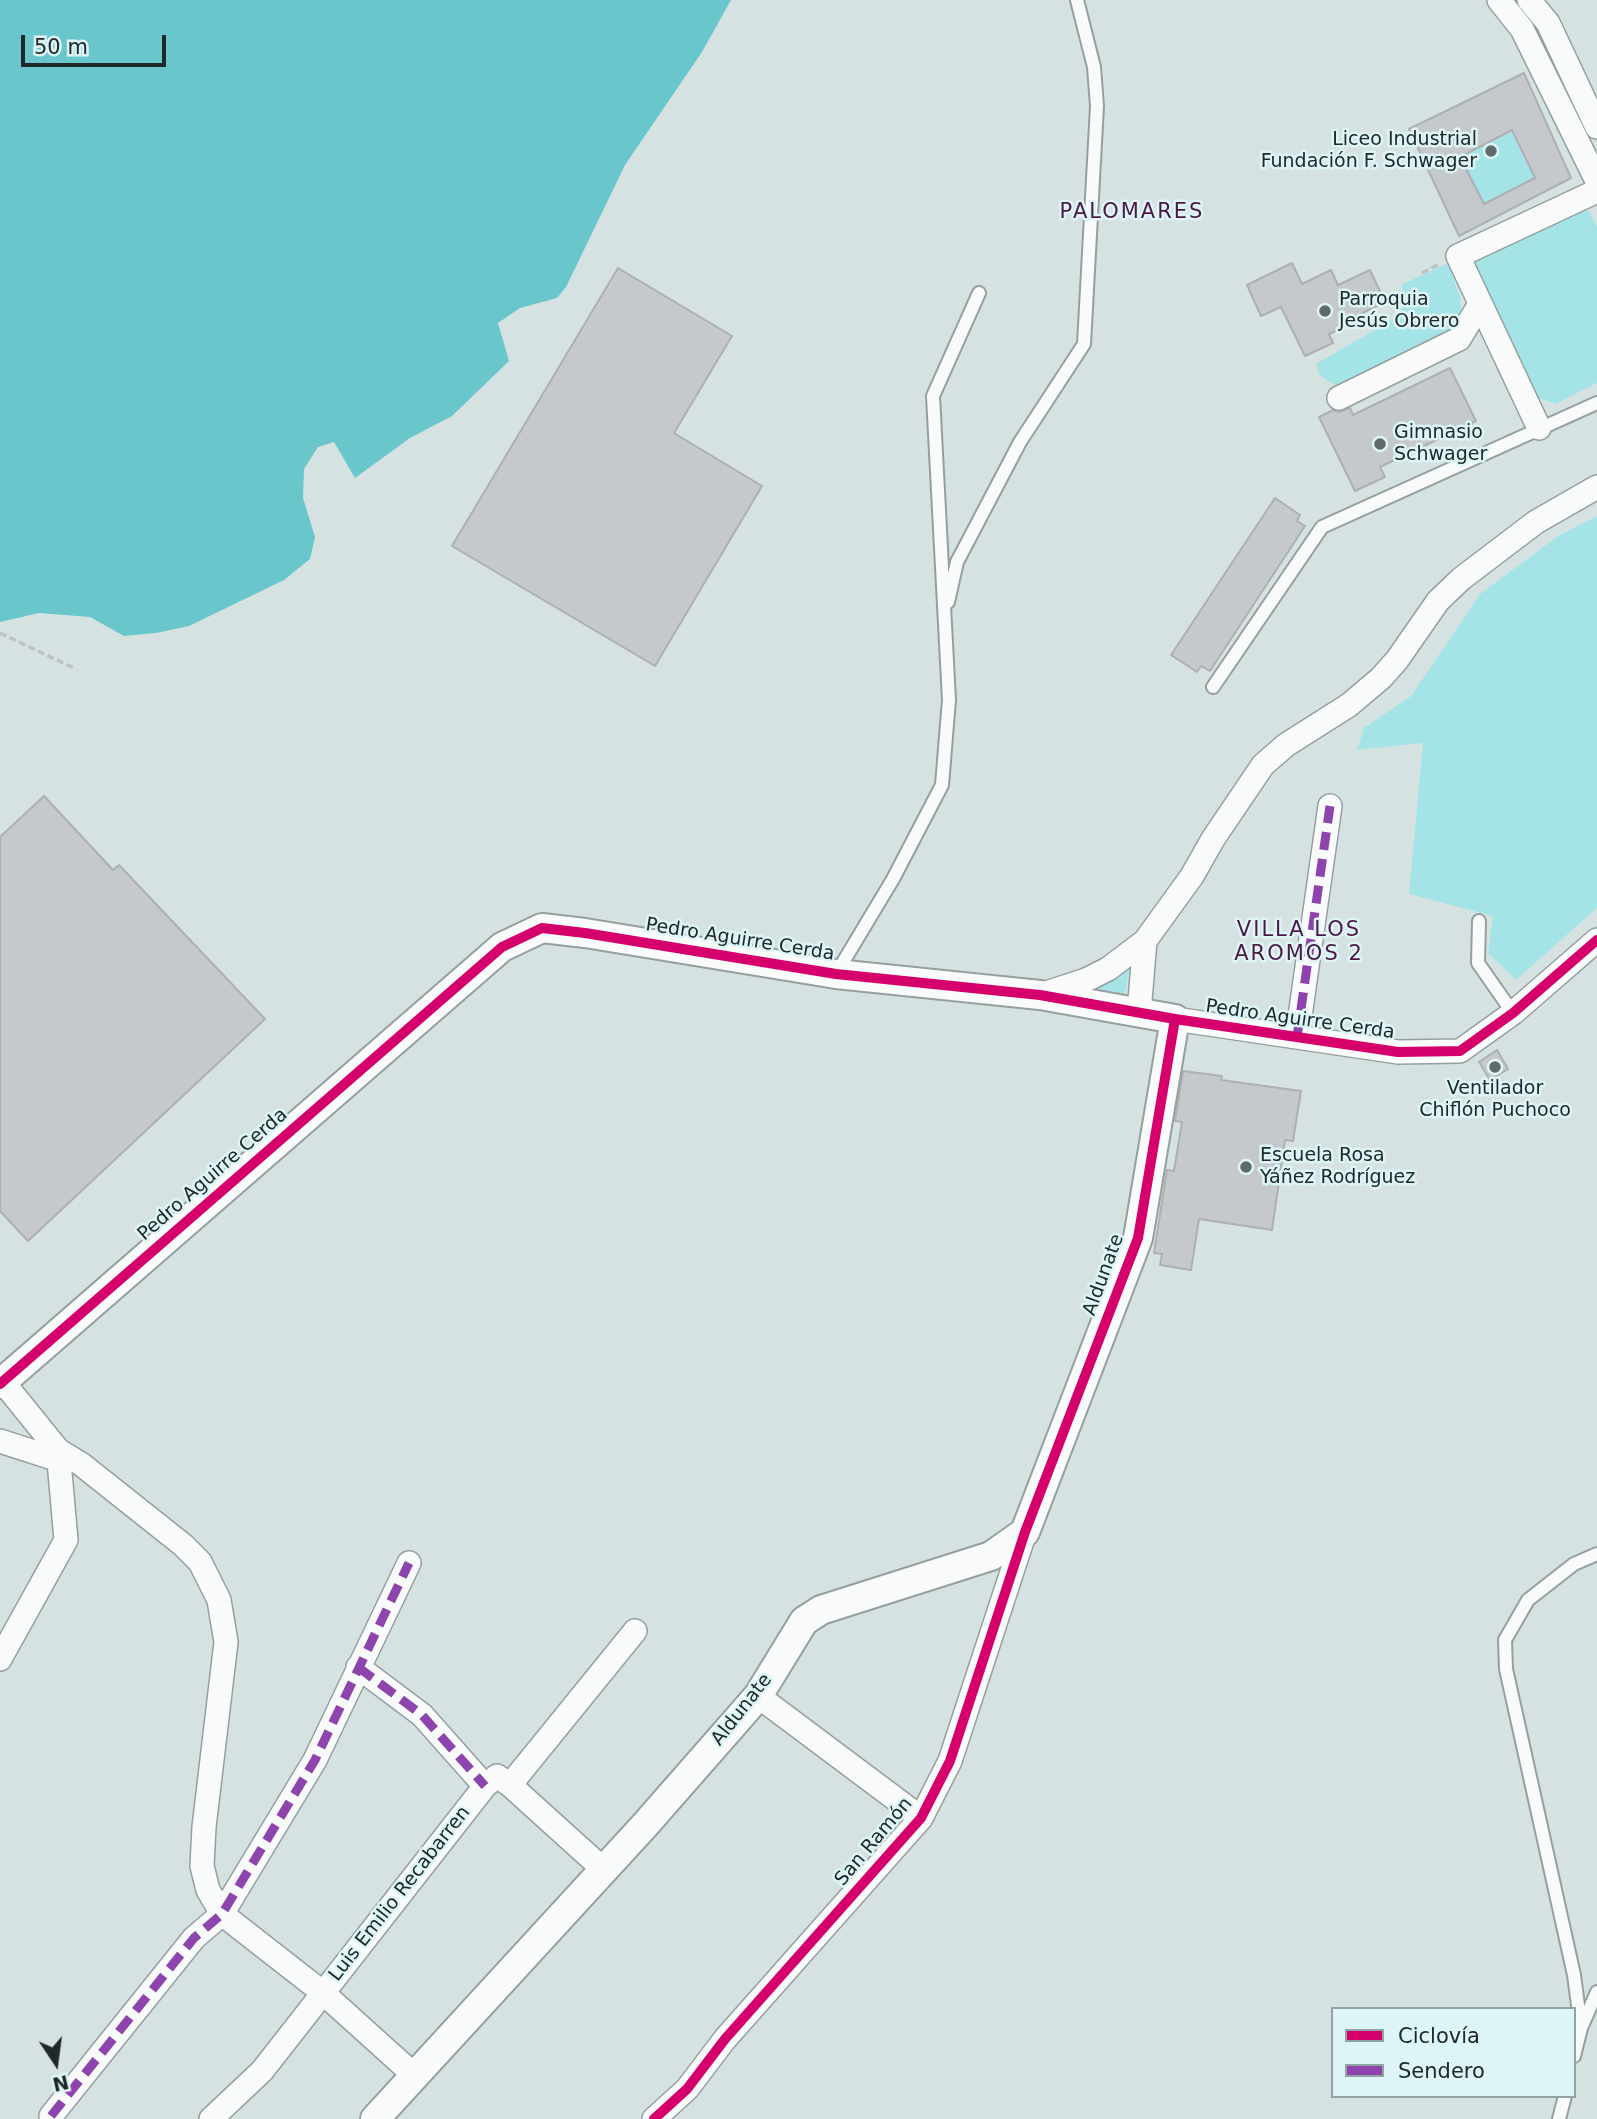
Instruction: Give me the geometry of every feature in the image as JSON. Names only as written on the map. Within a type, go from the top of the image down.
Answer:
[{"type":"street","points":[[1499,0],[1522,29],[1597,181]]},
{"type":"street","points":[[1530,0],[1548,23],[1597,127]]},
{"type":"street","points":[[1539,428],[1458,256],[1597,191]]},
{"type":"street","points":[[1339,398],[1459,339],[1480,304]]},
{"type":"street","points":[[1040,995],[1086,980],[1116,963],[1145,941],[1192,876],[1213,839],[1263,765],[1286,745],[1349,705],[1381,678],[1397,660],[1431,610],[1461,579],[1536,522],[1597,487]]},
{"type":"street","points":[[1297,1037],[1330,806]]},
{"type":"street","name":"Pedro Aguirre Cerda","points":[[2,1383],[491,956],[512,942],[542,928],[836,974],[1040,995],[1175,1019],[1398,1052],[1460,1051],[1513,1013],[1597,940]]},
{"type":"street","points":[[1139,1013],[1145,941]]},
{"type":"street","name":"Aldunate","points":[[375,2119],[758,1696],[804,1621],[821,1611],[990,1556],[1025,1532],[1138,1238],[1175,1019]]},
{"type":"street","points":[[0,1659],[66,1540],[58,1455],[2,1383]]},
{"type":"street","points":[[0,1440],[81,1464],[183,1545],[200,1562],[219,1600],[226,1642],[204,1827],[202,1866],[208,1890],[222,1914],[322,1992],[414,2075]]},
{"type":"street","name":"San Ramón","points":[[654,2119],[687,2089],[725,2039],[921,1818],[950,1761],[1025,1532]]},
{"type":"street","points":[[51,2116],[194,1938],[222,1914],[315,1760],[409,1563]]},
{"type":"street","points":[[510,1785],[635,1631]]},
{"type":"street","points":[[358,1667],[422,1715],[485,1786],[497,1776],[510,1785],[603,1870]]},
{"type":"street","points":[[758,1696],[921,1818]]},
{"type":"street","name":"Luis Emilio Recabarren","points":[[211,2119],[262,2071],[485,1786]]},
{"type":"lane","points":[[945,617],[957,562],[1020,442],[1084,344],[1097,106],[1094,67],[1077,0]]},
{"type":"lane","points":[[836,974],[893,878],[942,785],[950,701],[933,396],[979,293]]},
{"type":"lane","points":[[1213,687],[1322,527],[1597,403]]},
{"type":"lane","points":[[1479,921],[1478,962],[1513,1013]]},
{"type":"lane","points":[[1581,2028],[1574,1975],[1506,1669],[1505,1640],[1528,1600],[1574,1564],[1597,1554]]},
{"type":"lane","points":[[1576,2048],[1581,2028],[1597,1992]]},
{"type":"lane","points":[[1559,2119],[1564,2098]]},
{"type":"path","points":[[0,633],[76,669]]},
{"type":"shaded area","points":[[0,0],[731,0],[702,52],[625,165],[566,287],[557,298],[520,308],[498,323],[509,361],[452,416],[410,438],[355,478],[334,442],[318,447],[304,469],[303,498],[315,537],[310,559],[284,580],[189,626],[124,636],[90,617],[39,613],[0,622]]},
{"type":"shaded area","points":[[1512,130],[1535,178],[1484,204],[1460,157]]},
{"type":"shaded area","points":[[1574,206],[1589,211],[1597,226],[1597,383],[1556,404],[1539,398],[1475,266],[1479,251]]},
{"type":"shaded area","points":[[1448,263],[1460,297],[1459,323],[1454,333],[1345,387],[1335,385],[1319,375],[1316,364],[1397,317],[1405,303],[1401,285]]},
{"type":"shaded area","points":[[1597,516],[1597,908],[1516,980],[1488,953],[1493,916],[1409,894],[1423,743],[1357,750],[1364,728],[1411,696],[1480,594],[1558,536]]},
{"type":"shaded area","points":[[1130,966],[1124,996],[1089,990]]},
{"type":"building","name":"Liceo Industrial Fundación F. Schwager","points":[[1524,73],[1571,178],[1459,236],[1409,129]],"holes":[[[1512,130],[1535,178],[1484,204],[1460,157]]]},
{"type":"building","name":"Parroquia Jesús Obrero","points":[[1292,263],[1302,284],[1331,270],[1338,285],[1370,270],[1385,302],[1348,320],[1348,325],[1329,334],[1333,343],[1305,356],[1281,307],[1261,316],[1247,285]]},
{"type":"building","points":[[618,268],[732,336],[674,433],[762,486],[655,666],[452,546]]},
{"type":"building","name":"Gimnasio Schwager","points":[[1450,368],[1476,421],[1380,467],[1385,477],[1355,491],[1319,417],[1333,410],[1339,412],[1350,408],[1353,415]]},
{"type":"building","points":[[1275,498],[1300,515],[1297,521],[1305,526],[1210,671],[1201,666],[1197,672],[1171,655]]},
{"type":"building","points":[[44,796],[113,870],[119,865],[265,1019],[28,1241],[0,1211],[0,837]]},
{"type":"building","name":"Ventilador Chiflón Puchoco","points":[[1497,1050],[1508,1069],[1490,1080],[1479,1062]]},
{"type":"building","points":[[1183,1071],[1222,1076],[1221,1080],[1301,1091],[1293,1141],[1285,1140],[1272,1230],[1199,1219],[1191,1270],[1160,1265],[1162,1254],[1154,1253],[1167,1170],[1174,1171],[1182,1122],[1175,1121]]},
{"type":"marked path","points":[[1297,1037],[1330,806]]},
{"type":"marked path","points":[[51,2116],[194,1938],[222,1914],[315,1760],[409,1563]]},
{"type":"marked path","points":[[358,1667],[422,1715],[485,1786]]},
{"type":"cycle path","points":[[0,1384],[502,947],[542,928],[836,974],[1040,995],[1175,1019],[1398,1052],[1460,1051],[1513,1013],[1597,940]]},
{"type":"cycle path","points":[[654,2119],[687,2089],[725,2039],[921,1818],[950,1761],[1025,1532],[1138,1238],[1175,1019]]},
{"type":"place","name":"Liceo Industrial Fundación F. Schwager","points":[[1491,151]]},
{"type":"place","name":"Parroquia Jesús Obrero","points":[[1325,311]]},
{"type":"place","name":"Gimnasio Schwager","points":[[1380,444]]},
{"type":"place","name":"Ventilador Chiflón Puchoco","points":[[1495,1067]]},
{"type":"place","name":"Escuela Rosa Yáñez Rodríguez","points":[[1246,1167]]},
{"type":"district","name":"PALOMARES","points":[[1132,213]]},
{"type":"district","name":"VILLA LOS AROMOS 2","points":[[1299,943]]}]
